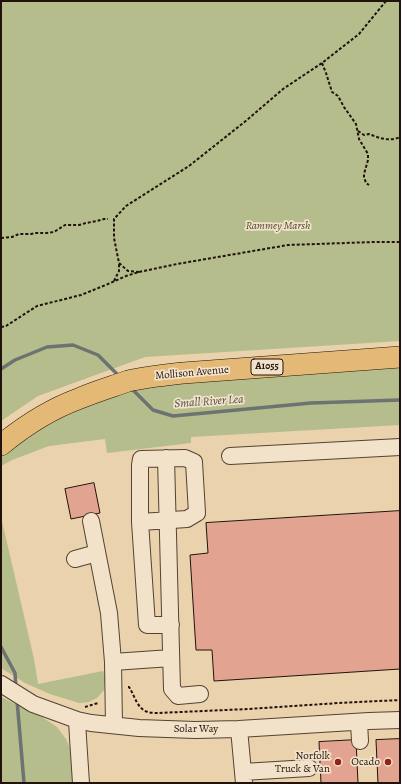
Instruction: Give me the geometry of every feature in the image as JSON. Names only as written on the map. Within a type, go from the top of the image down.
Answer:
[{"type":"main road","name":"Mollison Avenue","points":[[1,445],[18,432],[54,410],[76,399],[126,382],[150,376],[183,372],[400,357]]},
{"type":"street","points":[[230,456],[400,447]]},
{"type":"street","points":[[166,458],[172,689],[178,696],[200,694]]},
{"type":"street","points":[[140,522],[187,519],[197,513],[194,462],[185,458],[141,459],[140,465],[140,522],[147,624],[171,625]]},
{"type":"street","points":[[91,521],[109,613],[113,662],[114,725]]},
{"type":"street","points":[[75,559],[97,553]]},
{"type":"street","points":[[113,662],[171,658]]},
{"type":"street","name":"Solar Way","points":[[3,686],[33,704],[77,720],[139,728],[195,730],[239,729],[400,720]]},
{"type":"street","points":[[77,720],[81,783]]},
{"type":"street","points":[[359,722],[360,741]]},
{"type":"street","points":[[239,729],[244,778],[309,768]]},
{"type":"path","points":[[113,282],[119,271],[119,262],[114,238],[114,219],[126,206],[188,166],[247,120],[283,89],[322,63],[359,34],[386,1]]},
{"type":"path","points":[[322,63],[332,92],[338,96],[344,107],[355,121],[359,139],[368,154],[364,177],[366,183],[369,185]]},
{"type":"path","points":[[358,131],[364,135],[368,134],[388,140],[400,137]]},
{"type":"path","points":[[1,238],[12,237],[19,234],[54,232],[66,225],[79,225],[108,219]]},
{"type":"path","points":[[1,327],[6,326],[37,306],[81,295],[139,272],[288,245],[400,242]]},
{"type":"path","points":[[119,262],[128,271],[139,272]]},
{"type":"green space","name":"Rammey Marsh","points":[[1,1],[400,1],[400,341],[145,357],[38,396],[1,421]]},
{"type":"green space","points":[[400,367],[400,425],[191,437],[191,443],[107,453],[105,439],[49,446],[12,460],[1,466],[1,453],[78,405],[158,383]]},
{"type":"green space","points":[[1,517],[34,659],[38,684],[103,671],[106,677],[104,690],[97,698],[89,702],[79,703],[50,694],[25,683],[1,668]]},
{"type":"green space","points":[[1,697],[39,715],[57,727],[66,739],[73,755],[75,783],[1,783]]},
{"type":"building","points":[[94,483],[100,513],[71,519],[65,489]]},
{"type":"building","points":[[400,511],[400,669],[214,681],[212,650],[196,650],[190,555],[208,553],[206,523]]},
{"type":"building","name":"Ocado","points":[[400,739],[400,783],[378,783],[376,740]]},
{"type":"building","name":"Norfolk Truck & Van","points":[[356,740],[358,783],[321,783],[319,742]]},
{"type":"waterway","name":"Small River Lea","points":[[1,369],[15,360],[47,347],[73,345],[98,355],[120,377]]},
{"type":"waterway","name":"Small River Lea","points":[[131,388],[153,410],[173,416],[311,403],[400,400]]},
{"type":"waterway","points":[[1,647],[15,673],[16,688]]},
{"type":"waterway","points":[[17,700],[24,783]]},
{"type":"place","name":"Norfolk Truck & Van","points":[[338,762]]},
{"type":"place","name":"Ocado","points":[[388,762]]}]
